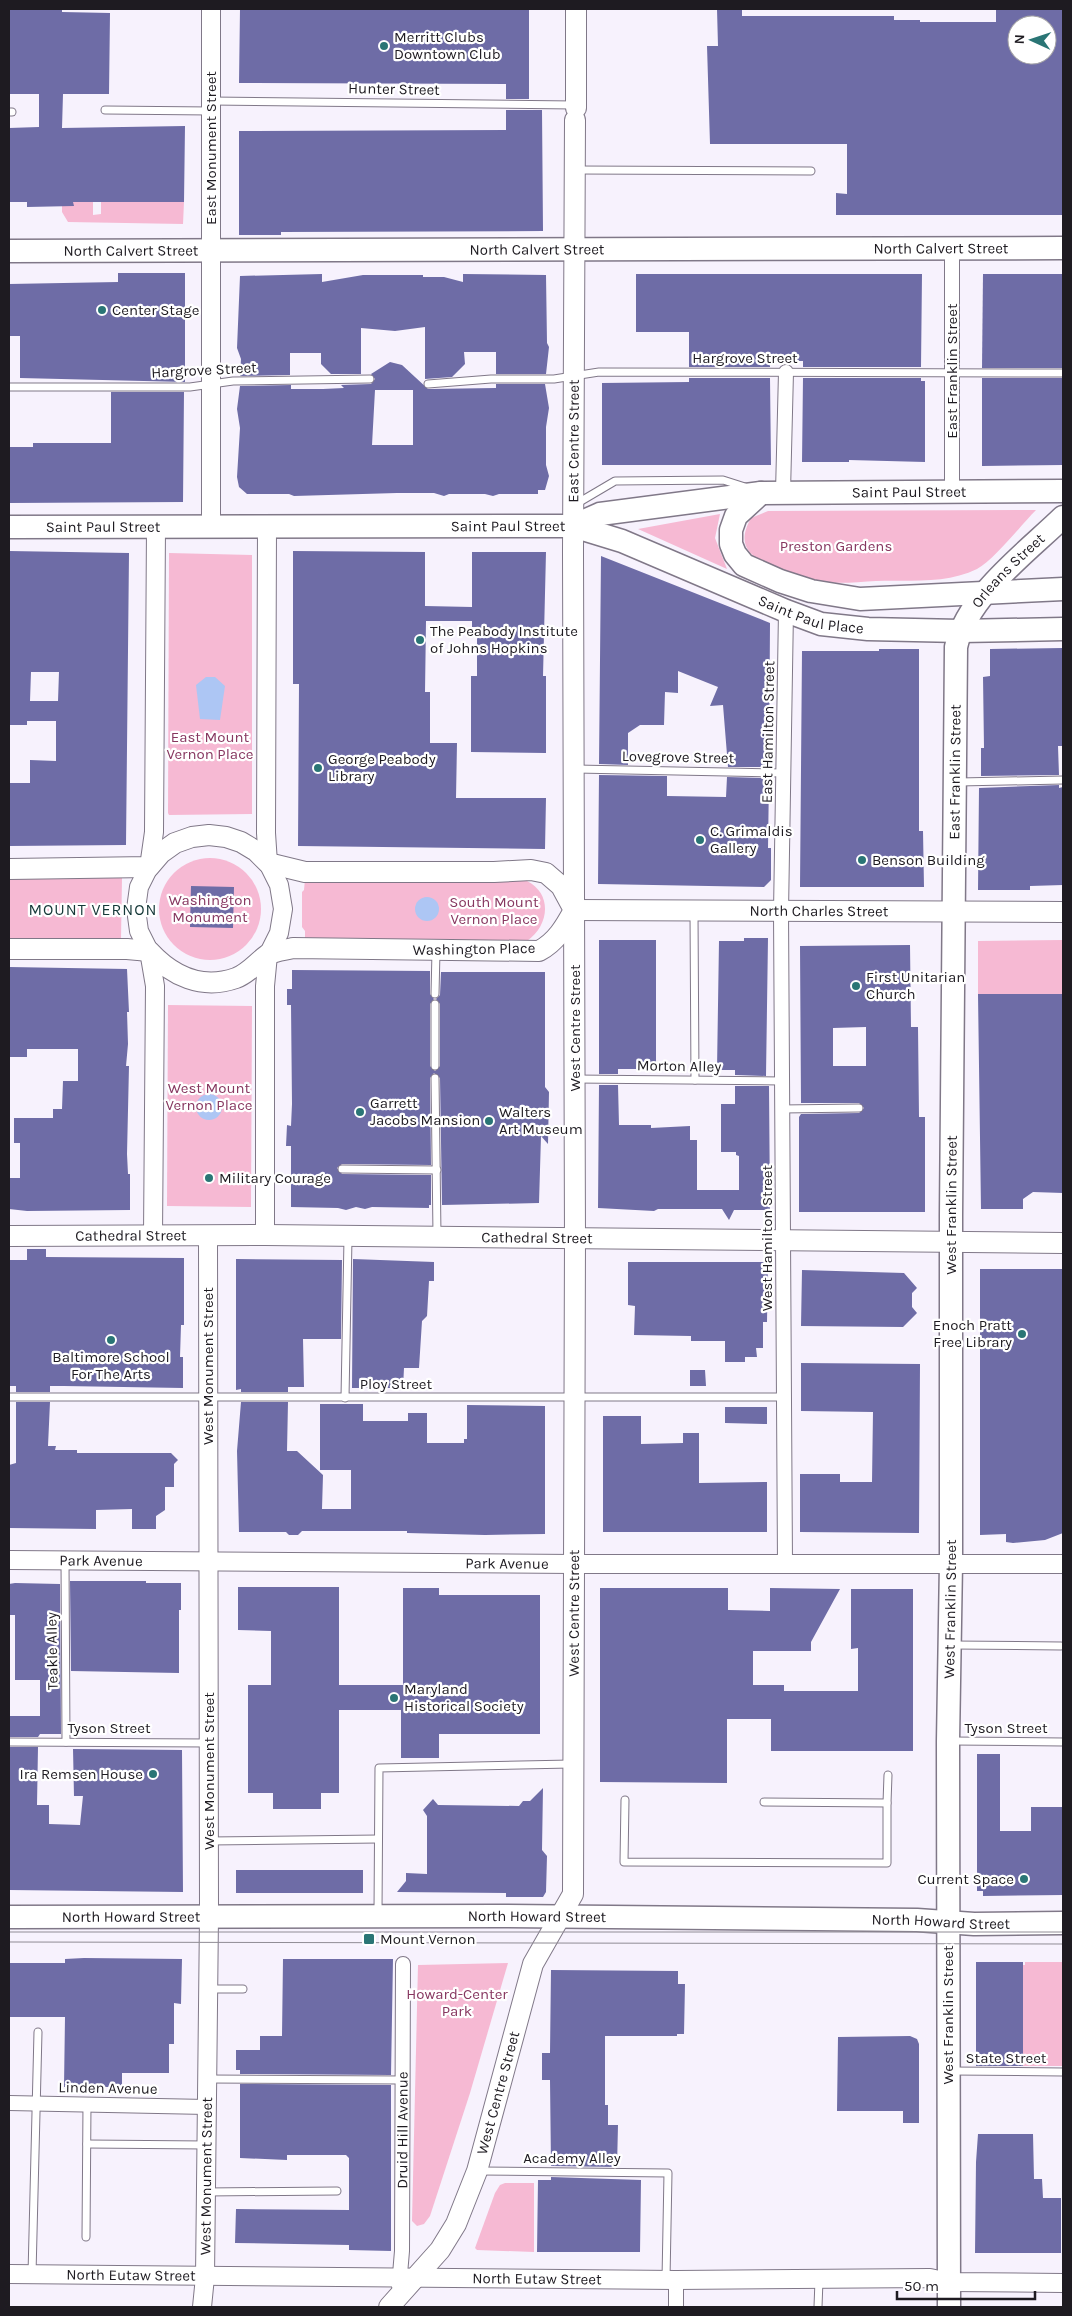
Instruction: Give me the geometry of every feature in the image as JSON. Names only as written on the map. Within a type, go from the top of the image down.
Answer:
[{"type":"main road","name":"East Centre Street","points":[[574,910],[573,515],[576,9]]},
{"type":"main road","name":"North Calvert Street","points":[[9,251],[1063,248]]},
{"type":"main road","name":"Saint Paul Street","points":[[9,527],[210,528],[600,514],[772,492],[952,493],[1063,491]]},
{"type":"main road","name":"Saint Paul Place","points":[[772,492],[736,516],[730,530],[731,544],[735,554],[744,565],[756,572],[811,590],[860,598],[1063,589]]},
{"type":"main road","name":"Saint Paul Place","points":[[573,515],[622,541],[821,624],[848,628],[960,631],[1063,629]]},
{"type":"main road","name":"Orleans Street","points":[[960,631],[986,592],[1059,524]]},
{"type":"main road","name":"East Franklin Street","points":[[952,912],[956,647],[960,631]]},
{"type":"main road","points":[[9,869],[149,866],[161,853],[175,843],[192,837],[208,835],[226,836],[242,842],[256,851],[268,864],[305,872],[494,872],[531,870],[550,875],[561,886],[574,910]]},
{"type":"main road","name":"North Charles Street","points":[[574,910],[694,912],[1063,912]]},
{"type":"main road","name":"Washington Place","points":[[149,951],[162,965],[179,976],[198,981],[217,982],[236,978],[254,968],[268,955],[293,948],[539,951],[550,945],[565,928],[574,910]]},
{"type":"main road","name":"West Centre Street","points":[[400,2289],[440,2250],[456,2224],[477,2171],[533,1964],[573,1894],[574,910]]},
{"type":"main road","name":"West Franklin Street","points":[[949,2307],[948,1741],[951,1564],[952,912]]},
{"type":"main road","points":[[9,949],[127,948],[149,951]]},
{"type":"main road","name":"Cathedral Street","points":[[9,1236],[265,1235],[783,1242],[1063,1243]]},
{"type":"main road","name":"North Howard Street","points":[[9,1916],[378,1916],[948,1921],[974,1924],[1063,1923]]},
{"type":"street","name":"East Monument Street","points":[[210,528],[211,9]]},
{"type":"street","name":"East Franklin Street","points":[[952,248],[952,493]]},
{"type":"street","points":[[772,492],[786,372]]},
{"type":"street","points":[[265,1235],[264,986],[268,955],[279,933],[283,909],[279,885],[268,864],[267,526]]},
{"type":"street","points":[[153,1235],[155,986],[149,951],[139,931],[136,909],[139,887],[149,866],[154,832],[156,527]]},
{"type":"street","name":"East Hamilton Street","points":[[782,912],[786,611]]},
{"type":"street","name":"West Hamilton Street","points":[[782,912],[785,1564]]},
{"type":"street","name":"West Monument Street","points":[[202,2307],[205,2277],[209,1989],[208,1236]]},
{"type":"street","name":"Park Avenue","points":[[9,1560],[574,1564],[1063,1564]]},
{"type":"street","name":"Druid Hill Avenue","points":[[400,2289],[402,2251],[403,1964]]},
{"type":"street","name":"Linden Avenue","points":[[9,2103],[207,2107]]},
{"type":"street","name":"North Eutaw Street","points":[[9,2274],[205,2277],[400,2289],[671,2280],[930,2278],[949,2282],[1063,2282]]},
{"type":"street","points":[[671,2280],[676,2307]]},
{"type":"lane","name":"Hunter Street","points":[[105,110],[211,106],[576,111]]},
{"type":"lane","points":[[575,170],[810,171]]},
{"type":"lane","name":"Hargrove Street","points":[[428,384],[491,379],[554,379],[599,372],[1063,373]]},
{"type":"lane","name":"Hargrove Street","points":[[9,387],[190,387],[233,381],[370,379]]},
{"type":"lane","points":[[573,515],[615,481],[723,480],[772,492]]},
{"type":"lane","name":"Lovegrove Street","points":[[573,769],[783,773]]},
{"type":"lane","points":[[954,782],[1063,780]]},
{"type":"lane","points":[[694,912],[695,1080]]},
{"type":"lane","points":[[435,994],[436,950]]},
{"type":"lane","points":[[435,1004],[435,1066]]},
{"type":"lane","points":[[435,1078],[437,1238]]},
{"type":"lane","name":"Morton Alley","points":[[575,1079],[782,1081]]},
{"type":"lane","points":[[782,1109],[859,1108]]},
{"type":"lane","points":[[342,1168],[437,1170]]},
{"type":"lane","points":[[346,1398],[348,1237]]},
{"type":"lane","name":"Ploy Street","points":[[9,1398],[784,1397]]},
{"type":"lane","name":"Teakle Alley","points":[[65,1560],[66,1742]]},
{"type":"lane","points":[[949,1645],[1060,1646]]},
{"type":"lane","name":"Tyson Street","points":[[948,1741],[1063,1742]]},
{"type":"lane","name":"Tyson Street","points":[[9,1742],[209,1743]]},
{"type":"lane","points":[[378,1916],[379,1768],[573,1764]]},
{"type":"lane","points":[[625,1800],[624,1862],[887,1863],[888,1776]]},
{"type":"lane","points":[[764,1802],[887,1803]]},
{"type":"lane","points":[[209,1841],[378,1839]]},
{"type":"lane","points":[[209,1989],[244,1989]]},
{"type":"lane","points":[[32,2274],[38,2032]]},
{"type":"lane","name":"State Street","points":[[948,2071],[1063,2072]]},
{"type":"lane","points":[[207,2079],[403,2080]]},
{"type":"lane","points":[[86,2237],[87,2104]]},
{"type":"lane","points":[[87,2144],[206,2145]]},
{"type":"lane","name":"Academy Alley","points":[[477,2171],[668,2173],[671,2280]]},
{"type":"lane","points":[[206,2192],[337,2191]]},
{"type":"lane","points":[[818,2307],[819,2280]]},
{"type":"green space","points":[[73,202],[93,202],[93,215],[101,214],[101,202],[184,202],[183,224],[68,222],[62,212],[62,206],[73,206]]},
{"type":"green space","name":"Preston Gardens","points":[[1036,510],[1000,550],[984,564],[965,574],[941,579],[843,583],[811,580],[761,561],[749,551],[745,537],[746,528],[751,518],[768,511]]},
{"type":"green space","points":[[720,514],[715,538],[727,569],[638,529]]},
{"type":"green space","name":"East Mount Vernon Place","points":[[169,553],[252,555],[252,814],[169,815],[168,813]]},
{"type":"green space","name":"Washington Monument","points":[[210,858],[230,862],[246,873],[257,889],[261,909],[257,929],[246,945],[230,956],[210,960],[190,956],[174,945],[163,929],[159,909],[163,889],[174,873],[190,862]]},
{"type":"green space","points":[[9,878],[122,878],[121,939],[9,938]]},
{"type":"green space","name":"South Mount Vernon Place","points":[[305,879],[527,881],[541,894],[545,910],[544,919],[534,935],[527,941],[305,940],[305,931],[302,927],[302,892]]},
{"type":"green space","points":[[1063,940],[1063,994],[978,994],[978,941]]},
{"type":"green space","name":"West Mount Vernon Place","points":[[168,1005],[252,1006],[251,1207],[167,1206]]},
{"type":"green space","points":[[1025,1962],[1063,1962],[1062,2066],[1023,2066],[1023,1965],[1025,1965]]},
{"type":"green space","name":"Howard-Center Park","points":[[508,1963],[470,2093],[430,2216],[424,2224],[417,2226],[412,2221],[418,1965]]},
{"type":"green space","points":[[505,2183],[534,2183],[534,2252],[477,2250],[475,2248],[495,2193],[500,2185]]},
{"type":"water","points":[[206,677],[215,677],[225,686],[220,720],[200,719],[196,685]]},
{"type":"water","points":[[427,897],[436,900],[439,909],[436,918],[427,921],[418,918],[415,909],[418,900]]},
{"type":"water","points":[[209,1094],[218,1098],[222,1107],[218,1116],[209,1120],[200,1116],[196,1107],[200,1098]]},
{"type":"building","points":[[9,9],[62,9],[62,12],[110,13],[109,94],[63,94],[62,128],[185,126],[184,202],[73,202],[74,206],[27,207],[27,202],[9,202],[9,128],[39,127],[39,94],[9,94]]},
{"type":"building","name":"Merritt Clubs Downtown Club","points":[[240,9],[529,9],[529,99],[506,99],[506,84],[239,83]]},
{"type":"building","points":[[717,9],[742,9],[742,16],[894,16],[894,20],[920,20],[920,22],[996,22],[996,9],[1063,9],[1063,215],[836,215],[836,193],[847,194],[847,144],[710,144],[707,46],[718,46]]},
{"type":"building","points":[[506,110],[542,110],[543,231],[281,232],[281,235],[239,235],[239,131],[506,130]]},
{"type":"building","name":"Center Stage","points":[[118,273],[185,273],[185,382],[20,378],[20,336],[9,336],[9,284],[118,282]]},
{"type":"building","points":[[322,274],[322,282],[363,275],[423,275],[423,277],[444,277],[463,282],[463,274],[546,275],[547,343],[549,347],[546,374],[496,374],[496,352],[464,352],[465,364],[452,377],[425,379],[425,327],[395,331],[361,328],[361,374],[331,374],[321,364],[321,353],[290,353],[290,375],[240,376],[241,359],[237,348],[240,276]]},
{"type":"building","points":[[636,274],[922,274],[921,367],[803,367],[803,361],[770,361],[770,367],[689,367],[689,332],[636,332]]},
{"type":"building","points":[[983,274],[1063,274],[1063,368],[982,368]]},
{"type":"building","points":[[390,362],[402,365],[428,389],[496,388],[496,384],[545,384],[549,408],[546,427],[546,465],[549,476],[545,490],[538,490],[538,494],[499,494],[493,496],[485,494],[449,494],[444,496],[434,493],[397,493],[294,496],[289,494],[247,494],[239,487],[237,477],[240,428],[237,409],[240,386],[291,385],[291,389],[344,388],[341,385],[371,384],[375,379],[371,374]],"holes":[[[375,390],[413,390],[413,445],[372,445]]]},
{"type":"building","points":[[689,378],[770,378],[771,465],[602,465],[602,383],[689,382]]},
{"type":"building","points":[[803,378],[921,378],[921,381],[925,381],[925,462],[849,460],[849,462],[802,462]]},
{"type":"building","points":[[982,378],[1063,378],[1063,465],[982,466]]},
{"type":"building","points":[[111,392],[184,392],[183,502],[9,503],[9,447],[33,447],[33,443],[111,443]]},
{"type":"building","points":[[9,551],[129,553],[126,845],[9,846],[9,783],[30,783],[30,760],[56,761],[56,721],[27,721],[27,725],[9,725]],"holes":[[[31,672],[59,672],[58,701],[30,701]]]},
{"type":"building","name":"The Peabody Institute of Johns Hopkins","points":[[293,551],[425,552],[425,606],[472,607],[472,552],[546,552],[543,676],[546,676],[546,753],[471,752],[471,676],[477,676],[477,627],[472,627],[472,621],[426,621],[425,692],[430,692],[430,743],[457,743],[456,798],[546,798],[545,849],[298,846],[299,684],[293,684]]},
{"type":"building","points":[[601,556],[770,623],[769,767],[728,767],[723,705],[710,706],[718,687],[678,671],[678,693],[665,692],[664,725],[640,725],[628,733],[628,765],[599,764]]},
{"type":"building","points":[[1063,648],[1063,746],[1058,746],[1059,775],[981,776],[981,748],[984,748],[983,677],[990,676],[990,649]]},
{"type":"building","points":[[879,649],[919,649],[919,831],[923,831],[924,887],[800,887],[802,651],[879,651]]},
{"type":"building","points":[[599,775],[667,776],[667,796],[726,797],[727,777],[769,778],[768,848],[771,848],[771,880],[764,887],[598,884]]},
{"type":"building","points":[[1059,785],[1059,788],[1063,787],[1063,885],[1030,886],[1030,890],[978,890],[979,788]]},
{"type":"building","name":"Washington Monument","points":[[191,886],[234,887],[233,928],[190,927]]},
{"type":"building","points":[[744,938],[768,938],[766,1076],[735,1075],[735,1070],[717,1070],[719,941],[744,941]]},
{"type":"building","points":[[599,940],[656,940],[656,1069],[618,1069],[618,1074],[599,1074]]},
{"type":"building","points":[[910,945],[911,1027],[918,1027],[919,1117],[925,1117],[925,1212],[799,1212],[799,1117],[801,1114],[859,1113],[864,1108],[859,1103],[801,1103],[800,946]],"holes":[[[866,1027],[866,1066],[833,1066],[833,1028]]]},
{"type":"building","points":[[9,967],[127,969],[129,1012],[127,1012],[128,1044],[126,1066],[129,1066],[127,1154],[128,1174],[130,1174],[130,1210],[27,1211],[9,1209],[9,1178],[20,1178],[20,1143],[14,1143],[14,1118],[53,1118],[53,1109],[62,1109],[63,1081],[78,1081],[78,1049],[27,1049],[27,1057],[9,1057]]},
{"type":"building","name":"Walters Art Museum","points":[[292,970],[430,971],[430,994],[434,999],[430,1004],[430,1066],[435,1071],[440,1066],[440,1004],[436,999],[440,995],[441,972],[545,972],[545,1087],[549,1092],[548,1144],[541,1136],[539,1203],[442,1205],[440,1078],[434,1073],[430,1078],[431,1165],[342,1164],[337,1168],[342,1174],[431,1175],[431,1205],[429,1205],[429,1208],[372,1207],[365,1209],[356,1207],[346,1210],[338,1208],[291,1207],[291,1146],[286,1146],[287,1125],[291,1126],[292,1104],[291,1005],[287,1005],[287,989],[292,989]]},
{"type":"building","points":[[978,994],[1063,994],[1063,1193],[1033,1192],[1023,1199],[1023,1209],[981,1209]]},
{"type":"building","points":[[599,1085],[618,1085],[619,1125],[651,1125],[651,1128],[690,1126],[690,1140],[697,1140],[697,1190],[739,1190],[739,1156],[736,1155],[736,1152],[721,1152],[721,1104],[735,1104],[735,1086],[769,1086],[770,1210],[734,1210],[729,1220],[722,1209],[658,1209],[654,1211],[598,1208]]},
{"type":"building","points":[[27,1249],[46,1249],[46,1257],[184,1258],[184,1325],[181,1325],[180,1357],[183,1357],[183,1388],[50,1386],[50,1392],[16,1392],[16,1386],[9,1386],[9,1260],[27,1260]]},
{"type":"building","points":[[236,1259],[342,1260],[341,1339],[303,1339],[304,1387],[288,1387],[288,1392],[241,1392],[241,1389],[236,1390]]},
{"type":"building","points":[[353,1259],[434,1262],[434,1281],[429,1281],[427,1316],[422,1321],[419,1368],[404,1368],[403,1388],[352,1388]]},
{"type":"building","points":[[628,1262],[768,1262],[767,1322],[763,1322],[763,1348],[756,1348],[757,1357],[745,1357],[745,1362],[725,1362],[725,1341],[691,1341],[691,1336],[634,1335],[635,1306],[628,1305]]},
{"type":"building","name":"Enoch Pratt Free Library","points":[[980,1269],[1063,1269],[1063,1533],[1045,1540],[1013,1543],[1006,1542],[1006,1534],[980,1535]]},
{"type":"building","points":[[802,1270],[904,1273],[917,1288],[912,1293],[912,1307],[917,1313],[903,1327],[801,1326]]},
{"type":"building","points":[[801,1363],[920,1364],[919,1533],[800,1532],[800,1474],[840,1474],[840,1482],[872,1482],[873,1412],[801,1411]]},
{"type":"building","points":[[690,1370],[705,1370],[706,1386],[690,1386]]},
{"type":"building","points":[[16,1402],[50,1402],[48,1446],[56,1446],[55,1450],[77,1450],[77,1453],[171,1453],[178,1460],[174,1464],[174,1487],[165,1487],[165,1510],[156,1516],[156,1529],[132,1529],[132,1509],[96,1510],[96,1529],[9,1528],[9,1465],[16,1463]]},
{"type":"building","points":[[241,1402],[288,1402],[287,1451],[297,1451],[323,1475],[322,1509],[351,1509],[351,1470],[320,1470],[320,1404],[363,1404],[363,1421],[408,1421],[408,1413],[427,1413],[427,1443],[464,1443],[464,1439],[467,1439],[467,1405],[545,1406],[545,1534],[485,1535],[407,1533],[407,1531],[302,1531],[298,1535],[289,1535],[286,1532],[239,1532],[237,1451]]},
{"type":"building","points":[[725,1407],[767,1407],[767,1424],[725,1423]]},
{"type":"building","points":[[603,1416],[641,1416],[641,1444],[683,1443],[683,1433],[699,1433],[699,1483],[767,1482],[767,1532],[603,1532]]},
{"type":"building","points":[[70,1581],[181,1583],[179,1673],[71,1671]]},
{"type":"building","points":[[9,1584],[60,1584],[61,1734],[40,1734],[38,1737],[9,1737],[9,1716],[40,1716],[40,1680],[15,1680],[15,1615],[9,1615]]},
{"type":"building","name":"Maryland Historical Society","points":[[238,1587],[339,1587],[339,1685],[403,1685],[403,1588],[439,1588],[439,1595],[540,1595],[540,1734],[439,1734],[439,1758],[401,1758],[401,1710],[339,1710],[339,1793],[321,1793],[321,1809],[273,1809],[273,1793],[248,1793],[248,1685],[271,1685],[271,1631],[238,1630]]},
{"type":"building","points":[[600,1588],[728,1588],[728,1610],[770,1611],[770,1588],[840,1589],[811,1642],[811,1651],[753,1651],[753,1685],[784,1685],[784,1691],[858,1691],[858,1648],[851,1649],[851,1589],[913,1589],[913,1751],[771,1751],[771,1719],[727,1719],[727,1783],[600,1782]]},
{"type":"building","points":[[9,1747],[38,1747],[37,1805],[49,1805],[49,1824],[80,1825],[83,1796],[74,1796],[73,1749],[182,1750],[183,1892],[9,1890]]},
{"type":"building","points":[[977,1754],[1000,1754],[1000,1831],[1031,1831],[1031,1807],[1063,1807],[1063,1895],[983,1896],[983,1891],[977,1891]]},
{"type":"building","points":[[543,1788],[542,1850],[547,1856],[546,1892],[543,1897],[506,1897],[506,1893],[397,1892],[406,1881],[406,1873],[427,1874],[427,1816],[423,1810],[433,1799],[438,1805],[519,1806],[523,1801],[530,1801]]},
{"type":"building","points":[[236,1870],[363,1870],[363,1893],[236,1893]]},
{"type":"building","points":[[65,1959],[182,1959],[181,2004],[174,2003],[174,2044],[169,2044],[169,2073],[122,2073],[122,2087],[64,2087],[65,2017],[9,2017],[9,1963],[65,1963]]},
{"type":"building","points":[[283,1959],[393,1959],[391,2075],[240,2074],[240,2070],[236,2070],[236,2050],[260,2050],[260,2036],[282,2036]]},
{"type":"building","points":[[976,1962],[1023,1962],[1023,2066],[976,2066]]},
{"type":"building","points":[[551,1970],[678,1971],[678,1984],[685,1984],[684,2034],[677,2034],[677,2036],[605,2036],[605,2105],[608,2105],[608,2125],[618,2125],[617,2167],[551,2166],[550,2080],[542,2080],[542,2053],[550,2053]]},
{"type":"building","points":[[910,2036],[917,2039],[919,2044],[919,2123],[903,2123],[903,2111],[837,2111],[838,2037]]},
{"type":"building","points":[[240,2084],[391,2085],[391,2251],[349,2250],[349,2245],[235,2243],[236,2209],[349,2210],[349,2158],[346,2155],[287,2155],[287,2160],[240,2158]]},
{"type":"building","points":[[978,2134],[1033,2134],[1034,2179],[1042,2179],[1043,2198],[1061,2198],[1061,2253],[975,2253]]},
{"type":"building","points":[[551,2177],[641,2180],[640,2252],[537,2252],[538,2180],[551,2180]]},
{"type":"tram line","points":[[9,1932],[1063,1932]]},
{"type":"tram line","points":[[9,1942],[1063,1944]]},
{"type":"place","name":"Merritt Clubs Downtown Club","points":[[384,46]]},
{"type":"place","name":"Center Stage","points":[[102,310]]},
{"type":"place","name":"The Peabody Institute of Johns Hopkins","points":[[420,640]]},
{"type":"place","name":"George Peabody Library","points":[[318,768]]},
{"type":"place","name":"C. Grimaldis Gallery","points":[[700,840]]},
{"type":"place","name":"Benson Building","points":[[862,860]]},
{"type":"place","name":"First Unitarian Church","points":[[856,986]]},
{"type":"place","name":"Garrett Jacobs Mansion","points":[[360,1112]]},
{"type":"place","name":"Walters Art Museum","points":[[489,1121]]},
{"type":"place","name":"Military Courage","points":[[209,1178]]},
{"type":"place","name":"Enoch Pratt Free Library","points":[[1022,1334]]},
{"type":"place","name":"Baltimore School For The Arts","points":[[111,1340]]},
{"type":"place","name":"Maryland Historical Society","points":[[394,1698]]},
{"type":"place","name":"Ira Remsen House","points":[[153,1774]]},
{"type":"place","name":"Current Space","points":[[1024,1879]]},
{"type":"place","name":"Mount Vernon","points":[[369,1939]]},
{"type":"district","name":"MOUNT VERNON","points":[[93,909]]}]
